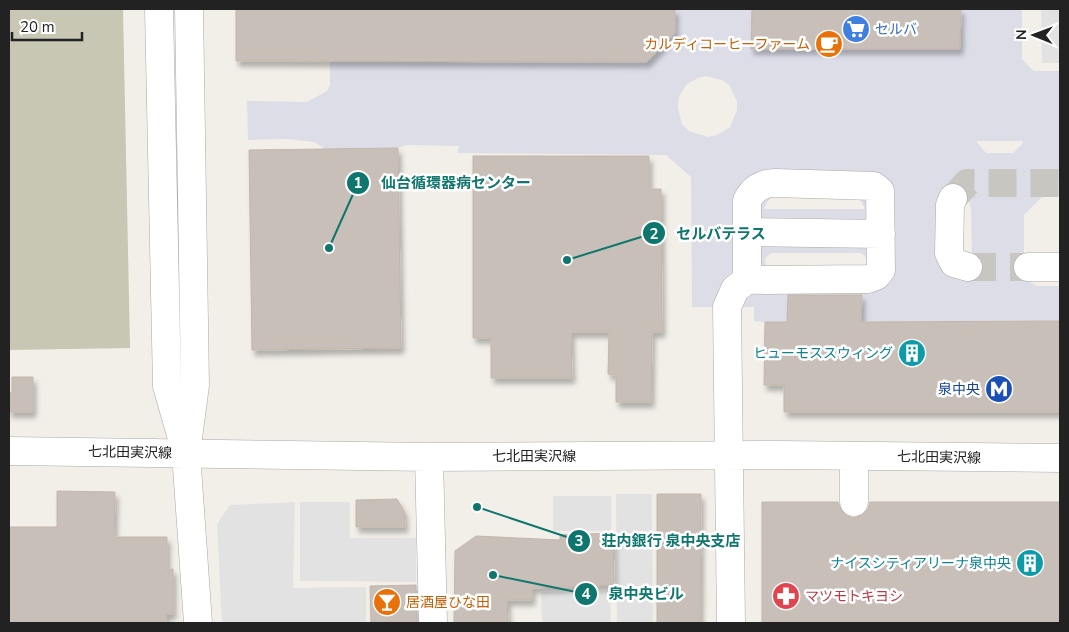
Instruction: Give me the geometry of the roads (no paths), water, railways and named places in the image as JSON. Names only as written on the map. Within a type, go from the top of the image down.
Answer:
[{"type":"street","points":[[159,9],[167,386],[186,453]]},
{"type":"street","points":[[189,9],[195,385],[186,453],[198,623]]},
{"type":"street","points":[[731,623],[731,456],[727,307],[735,289],[747,280],[868,279],[876,276],[881,270],[882,199],[880,191],[874,186],[766,183],[750,193],[747,201],[747,280]]},
{"type":"street","points":[[953,198],[950,205],[948,253],[954,263],[968,266]]},
{"type":"street","points":[[747,232],[882,234]]},
{"type":"street","points":[[1028,267],[1060,267]]},
{"type":"street","points":[[709,315],[712,396],[730,422]]},
{"type":"street","name":"七北田実沢線","points":[[9,451],[429,457],[854,456],[1060,458]]},
{"type":"street","points":[[854,456],[854,502]]},
{"type":"street","points":[[429,457],[433,623]]},
{"type":"tunnel","points":[[953,198],[967,183],[1060,183]]},
{"type":"tunnel","points":[[968,267],[1028,267]]},
{"type":"place","name":"セルバ","points":[[856,29]]},
{"type":"place","name":"カルディコーヒーファーム","points":[[829,44]]},
{"type":"place","name":"仙台循環器病センター","points":[[329,248]]},
{"type":"place","name":"セルバテラス","points":[[567,260]]},
{"type":"place","name":"ヒューモススウィング","points":[[912,353]]},
{"type":"place","name":"泉中央","points":[[999,389]]},
{"type":"place","name":"荘内銀行 泉中央支店","points":[[477,507]]},
{"type":"place","name":"ナイスシティアリーナ泉中央","points":[[1030,563]]},
{"type":"place","name":"泉中央ビル","points":[[493,575]]},
{"type":"place","name":"マツモトキヨシ","points":[[786,596]]},
{"type":"place","name":"居酒屋ひな田","points":[[387,602]]}]
